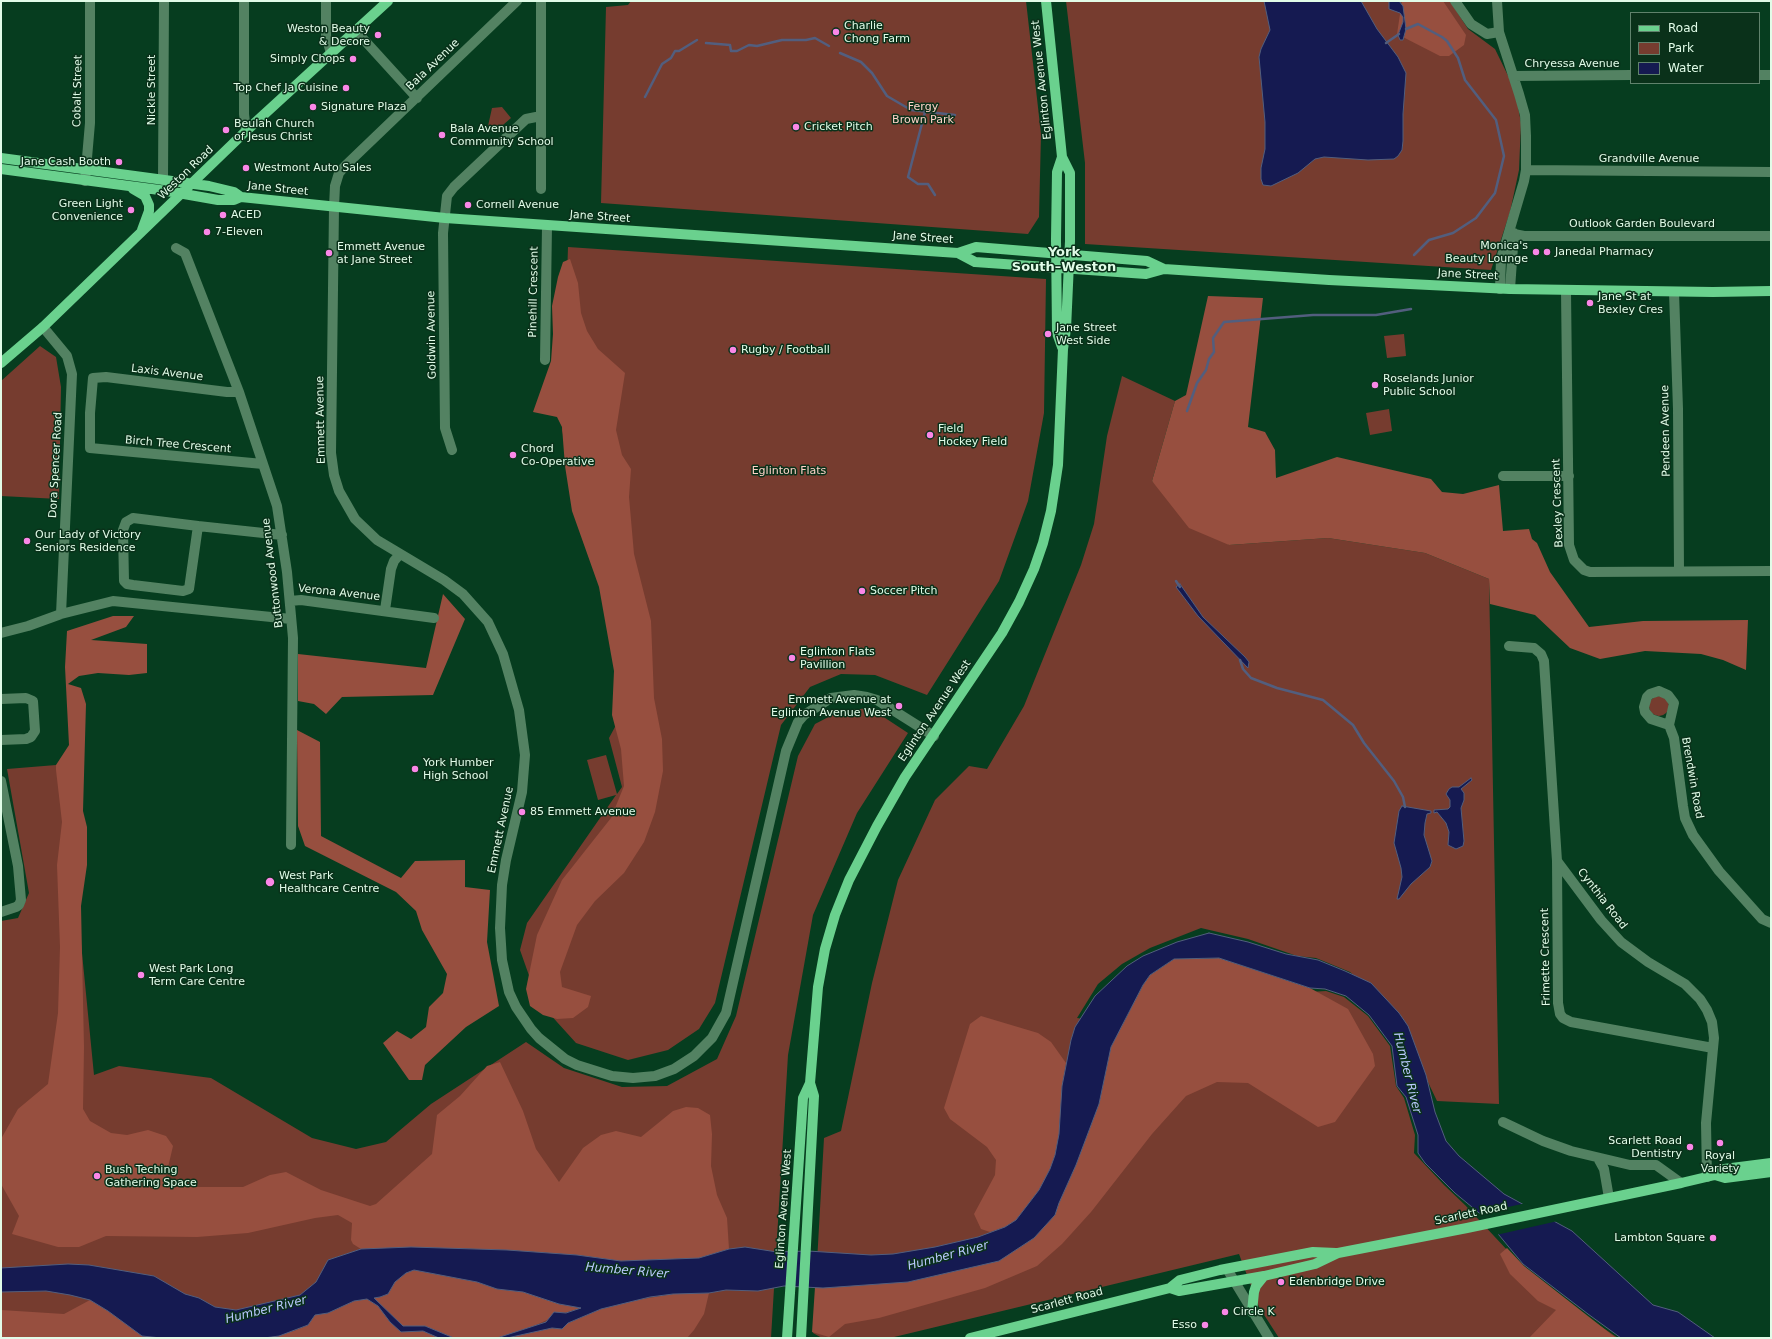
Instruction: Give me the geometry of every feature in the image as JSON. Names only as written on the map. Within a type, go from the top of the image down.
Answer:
[{"type":"main road","name":"Weston Road","points":[[1,363],[43,327],[246,131],[388,1]]},
{"type":"main road","name":"Eglinton Avenue West","points":[[787,1335],[803,1098],[810,1083],[818,987],[825,949],[835,916],[849,880],[905,777],[1002,633],[1034,569],[1043,543],[1051,511],[1058,465],[1063,349],[1066,329],[1070,173],[1062,157],[1046,1]]},
{"type":"main road","name":"Eglinton Avenue West","points":[[1062,157],[1057,172],[1056,269],[1057,333],[1063,349]]},
{"type":"main road","name":"Jane Street","points":[[1,158],[192,183],[234,192],[241,197]]},
{"type":"main road","name":"Jane Street","points":[[1,169],[218,200],[234,200],[241,197],[445,218],[547,226],[958,253],[976,247],[1147,261],[1164,269]]},
{"type":"main road","points":[[129,187],[143,194],[149,206],[149,211],[140,234]]},
{"type":"main road","name":"Jane Street","points":[[958,253],[975,262],[1056,269],[1146,274],[1164,269],[1329,280],[1566,291],[1771,291]]},
{"type":"main road","name":"Eglinton Avenue West","points":[[801,1333],[814,1096],[810,1083]]},
{"type":"main road","name":"Scarlett Road","points":[[970,1338],[1170,1288],[1180,1280],[1227,1269],[1313,1252],[1338,1253],[1681,1183],[1711,1176],[1724,1170],[1771,1163]]},
{"type":"main road","name":"Scarlett Road","points":[[1711,1176],[1725,1178],[1771,1172]]},
{"type":"main road","name":"Scarlett Road","points":[[1170,1288],[1180,1291],[1264,1276],[1315,1264],[1338,1253]]},
{"type":"main road","points":[[1252,1312],[1254,1292],[1256,1286],[1264,1276]]},
{"type":"street","name":"Cobalt Street","points":[[85,181],[90,123],[90,1]]},
{"type":"street","name":"Nickle Street","points":[[163,180],[164,1]]},
{"type":"street","points":[[244,1],[244,114],[246,131]]},
{"type":"street","points":[[326,1],[326,36],[332,53]]},
{"type":"street","name":"Bala Avenue","points":[[334,207],[335,186],[342,168],[517,1]]},
{"type":"street","points":[[541,1],[541,189]]},
{"type":"street","points":[[1455,1],[1471,24],[1487,34],[1499,32]]},
{"type":"street","points":[[1497,1],[1499,32],[1525,115],[1526,170],[1518,207],[1505,289]]},
{"type":"street","points":[[356,31],[417,98]]},
{"type":"street","points":[[1760,75],[1771,75]]},
{"type":"street","name":"Chryessa Avenue","points":[[1513,76],[1630,76]]},
{"type":"street","points":[[445,218],[449,193],[526,119],[541,116]]},
{"type":"street","name":"Grandville Avenue","points":[[1526,170],[1771,172]]},
{"type":"street","name":"Emmett Avenue","points":[[334,207],[331,453],[334,475],[343,500],[355,519],[377,540],[444,580],[463,594],[488,622],[503,654],[519,710],[525,755],[522,792],[506,860],[502,885],[501,944],[504,972],[516,1007],[539,1038],[565,1059],[612,1076],[633,1078],[655,1076],[684,1063],[694,1056],[706,1045],[717,1030],[726,1013],[786,751],[794,729],[804,715],[831,698],[854,695],[883,704],[934,736]]},
{"type":"street","points":[[1505,289],[1501,259],[1518,207]]},
{"type":"street","name":"Goldwin Avenue","points":[[445,218],[443,236],[445,428],[452,450]]},
{"type":"street","name":"Pinehill Crescent","points":[[545,360],[547,226]]},
{"type":"street","name":"Outlook Garden Boulevard","points":[[1514,234],[1524,236],[1771,236]]},
{"type":"street","name":"Buttonwood Avenue","points":[[176,248],[185,253],[239,392],[277,506],[290,601],[294,666],[291,845]]},
{"type":"street","name":"Bexley Crescent","points":[[1566,291],[1569,545],[1572,555],[1579,566],[1590,572],[1771,571]]},
{"type":"street","name":"Pendeen Avenue","points":[[1674,292],[1678,409],[1679,571]]},
{"type":"street","name":"Dora Spencer Road","points":[[43,327],[67,356],[72,374],[61,614]]},
{"type":"street","name":"Laxis Avenue","points":[[90,448],[90,413],[93,378],[106,377],[228,392],[239,392]]},
{"type":"street","name":"Birch Tree Crescent","points":[[90,448],[263,464]]},
{"type":"street","points":[[1503,476],[1569,476]]},
{"type":"street","points":[[198,526],[189,589],[183,591],[133,585],[127,584],[124,581],[123,530],[124,524],[133,518],[282,535]]},
{"type":"street","name":"Verona Avenue","points":[[385,610],[391,569],[394,561],[400,554]]},
{"type":"street","name":"Verona Avenue","points":[[290,601],[300,600],[385,610],[434,618]]},
{"type":"street","points":[[1,633],[28,626],[61,614],[113,601],[291,619]]},
{"type":"street","points":[[1509,646],[1534,648],[1541,654],[1544,661],[1557,861]]},
{"type":"street","points":[[1,699],[26,698],[33,701],[35,731],[26,739],[1,740]]},
{"type":"street","name":"Brendwin Road","points":[[1669,725],[1674,738],[1685,818],[1693,836],[1709,859],[1762,919],[1771,923]]},
{"type":"street","points":[[1,782],[4,814],[18,866],[21,900],[19,905],[16,907],[1,912]]},
{"type":"street","name":"Cynthia Road","points":[[1557,861],[1601,920],[1621,942],[1648,962],[1685,984],[1700,999],[1712,1022],[1714,1034],[1706,1123],[1711,1176]]},
{"type":"street","name":"Frimette Crescent","points":[[1557,861],[1559,1009],[1563,1018],[1571,1022],[1713,1048]]},
{"type":"street","points":[[1503,1122],[1559,1147],[1598,1158],[1630,1165],[1656,1165],[1681,1183]]},
{"type":"street","points":[[1598,1158],[1604,1169],[1609,1198]]},
{"type":"street","points":[[1227,1269],[1269,1338]]},
{"type":"green space","name":"Fergy Brown Park","points":[[631,1],[1026,1],[1041,134],[1039,217],[1028,234],[601,203],[606,7],[628,5]]},
{"type":"green space","points":[[1066,1],[1450,1],[1468,29],[1495,49],[1515,90],[1521,123],[1519,170],[1510,212],[1491,270],[1085,244],[1085,163]]},
{"type":"green space","points":[[502,107],[511,118],[496,131],[488,126],[492,108]]},
{"type":"green space","name":"Eglinton Flats","points":[[568,247],[1046,279],[1044,413],[1028,501],[999,581],[927,695],[875,675],[841,674],[810,687],[781,725],[715,1003],[699,1029],[668,1050],[628,1060],[576,1043],[538,1001],[520,950],[527,923],[616,795],[598,800],[587,760],[606,755],[617,794],[622,787],[609,738],[628,703],[562,430]]},
{"type":"green space","points":[[1404,334],[1406,356],[1387,358],[1384,336]]},
{"type":"green space","points":[[40,346],[56,357],[61,387],[59,499],[1,496],[1,381]]},
{"type":"green space","points":[[1122,376],[1175,401],[1152,481],[1229,545],[1328,538],[1425,553],[1489,579],[1499,1104],[1437,1101],[1416,1057],[1378,997],[1350,972],[1316,958],[1297,956],[1248,939],[1201,928],[1150,948],[1122,964],[1098,984],[1077,1018],[1117,1024],[1309,992],[1326,991],[1344,997],[1368,1016],[1390,1046],[1396,1086],[1404,1098],[1415,1135],[1414,1153],[1523,1267],[1568,1304],[1618,1338],[1279,1338],[1259,1307],[1239,1254],[890,1338],[822,1338],[813,1333],[824,1138],[841,1131],[872,983],[898,880],[935,800],[969,766],[987,769],[1024,706],[1081,565],[1094,524],[1107,436]]},
{"type":"green space","points":[[1389,409],[1392,431],[1370,435],[1366,413]]},
{"type":"green space","points":[[1659,696],[1666,699],[1669,706],[1666,713],[1659,716],[1652,713],[1649,706],[1652,699]]},
{"type":"green space","points":[[870,708],[908,733],[857,813],[813,915],[788,1055],[771,1338],[1,1338],[1,921],[18,918],[29,893],[7,769],[56,765],[71,841],[94,1075],[119,1066],[211,1078],[312,1138],[356,1149],[386,1142],[431,1104],[526,1042],[564,1068],[622,1087],[667,1086],[717,1059],[736,1016],[798,756],[815,724],[840,711]]},
{"type":"shaded area","points":[[1402,1],[1443,1],[1466,35],[1464,45],[1449,56],[1440,56],[1397,34]]},
{"type":"shaded area","points":[[570,259],[578,283],[581,313],[587,331],[598,349],[625,373],[616,430],[622,455],[631,469],[629,497],[634,554],[651,621],[654,698],[662,739],[663,771],[655,812],[644,842],[624,873],[595,901],[577,925],[560,972],[562,987],[591,996],[588,1007],[573,1018],[557,1019],[543,1015],[530,1006],[526,989],[537,935],[562,880],[611,818],[624,786],[621,749],[612,715],[614,671],[599,587],[572,511],[565,466],[562,427],[557,417],[533,412],[551,361],[553,334],[552,306],[558,277],[563,262]]},
{"type":"shaded area","points":[[1208,296],[1263,298],[1248,427],[1265,432],[1275,450],[1276,478],[1337,457],[1431,479],[1442,492],[1463,494],[1499,485],[1503,531],[1529,529],[1532,539],[1537,543],[1550,572],[1589,627],[1643,621],[1748,620],[1746,670],[1723,660],[1701,654],[1645,651],[1600,659],[1570,648],[1535,615],[1490,604],[1489,579],[1425,553],[1328,538],[1229,545],[1189,528],[1152,481],[1175,401],[1186,395]]},
{"type":"shaded area","points":[[443,594],[465,619],[433,695],[342,697],[326,714],[314,704],[298,701],[298,654],[426,668]]},
{"type":"shaded area","points":[[113,616],[134,616],[126,627],[91,640],[147,644],[147,673],[129,675],[98,673],[79,676],[68,684],[81,688],[86,704],[83,811],[87,827],[87,865],[81,906],[84,1047],[83,1109],[90,1121],[111,1133],[127,1135],[148,1130],[166,1136],[173,1146],[166,1176],[169,1187],[243,1187],[270,1175],[286,1172],[321,1190],[370,1206],[376,1204],[432,1154],[437,1115],[460,1096],[487,1066],[500,1062],[523,1111],[536,1149],[559,1182],[583,1148],[601,1135],[616,1131],[641,1137],[673,1111],[686,1107],[698,1108],[710,1115],[712,1134],[711,1166],[717,1195],[727,1218],[729,1249],[699,1258],[621,1261],[577,1255],[507,1250],[453,1248],[361,1249],[353,1244],[351,1240],[352,1223],[338,1215],[315,1218],[248,1233],[197,1237],[106,1236],[79,1247],[58,1247],[12,1234],[19,1216],[1,1184],[1,1139],[18,1109],[48,1084],[58,1013],[60,947],[57,865],[62,822],[56,765],[69,745],[65,667],[67,631]]},
{"type":"shaded area","points":[[297,730],[320,742],[321,836],[401,878],[415,861],[465,860],[465,887],[490,890],[487,942],[499,1006],[466,1027],[425,1065],[422,1080],[409,1080],[383,1043],[397,1031],[411,1039],[426,1027],[429,1007],[443,993],[447,974],[422,930],[416,911],[396,892],[305,846],[298,826]]},
{"type":"shaded area","points":[[1219,958],[1310,988],[1348,1009],[1373,1054],[1375,1066],[1335,1122],[1318,1127],[1248,1083],[1217,1082],[1186,1096],[1152,1134],[1091,1212],[1062,1244],[1037,1266],[985,1288],[879,1318],[845,1324],[829,1337],[812,1332],[815,1287],[908,1282],[1055,1215],[1099,1104],[1111,1047],[1143,985],[1150,975],[1174,959]]},
{"type":"shaded area","points":[[981,1016],[1038,1033],[1051,1042],[1066,1063],[1062,1086],[1059,1134],[1055,1155],[1050,1169],[1039,1190],[1016,1220],[1005,1227],[990,1232],[981,1229],[974,1214],[995,1175],[996,1160],[987,1147],[950,1119],[944,1108],[970,1024]]},
{"type":"shaded area","points":[[1507,1248],[1524,1266],[1616,1338],[1529,1338],[1556,1310],[1538,1301],[1510,1274],[1500,1254]]},
{"type":"shaded area","points":[[414,1270],[477,1282],[497,1289],[523,1292],[559,1304],[582,1308],[560,1314],[534,1326],[497,1338],[454,1338],[425,1326],[403,1326],[373,1298],[388,1294],[395,1282],[406,1273]]},
{"type":"shaded area","points":[[709,1293],[704,1314],[687,1338],[507,1338],[552,1328],[562,1329],[568,1323],[601,1309],[625,1302],[673,1294]]},
{"type":"shaded area","points":[[367,1299],[378,1306],[390,1322],[401,1332],[423,1331],[439,1338],[264,1338],[294,1331],[308,1325],[315,1315],[328,1313],[354,1301]]},
{"type":"shaded area","points":[[90,1300],[108,1311],[142,1336],[161,1338],[1,1338],[1,1310],[64,1314]]},
{"type":"water","points":[[1264,1],[1361,1],[1377,29],[1398,57],[1406,73],[1403,141],[1402,150],[1398,156],[1394,159],[1368,160],[1324,157],[1315,159],[1298,173],[1271,186],[1263,185],[1261,179],[1261,168],[1265,149],[1265,122],[1259,57],[1270,30]]},
{"type":"water","points":[[1389,1],[1399,1],[1403,6],[1406,29],[1403,40],[1400,40],[1398,35],[1403,22],[1403,17],[1400,13],[1389,9]]},
{"type":"water","points":[[1180,584],[1203,617],[1245,657],[1249,662],[1248,668],[1198,616],[1176,587]]},
{"type":"water","points":[[1471,778],[1472,780],[1461,789],[1464,793],[1464,800],[1461,808],[1464,841],[1463,846],[1456,849],[1448,845],[1449,832],[1446,823],[1437,812],[1434,813],[1434,810],[1448,809],[1450,807],[1450,800],[1446,794],[1449,789],[1452,787],[1459,787]]},
{"type":"water","points":[[1402,806],[1431,811],[1431,813],[1427,814],[1424,835],[1432,861],[1430,867],[1411,884],[1399,899],[1397,899],[1402,877],[1394,843],[1399,811]]},
{"type":"water","name":"Humber River","points":[[1209,933],[1248,942],[1286,954],[1318,960],[1371,983],[1399,1013],[1408,1026],[1426,1075],[1435,1112],[1446,1141],[1459,1156],[1504,1194],[1572,1231],[1653,1305],[1678,1312],[1715,1338],[1621,1338],[1588,1314],[1523,1264],[1484,1217],[1455,1193],[1425,1163],[1418,1153],[1418,1135],[1406,1097],[1397,1086],[1392,1046],[1369,1015],[1346,996],[1325,989],[1310,988],[1219,958],[1174,959],[1150,975],[1143,985],[1111,1047],[1099,1104],[1055,1215],[1034,1238],[999,1261],[908,1282],[823,1288],[784,1286],[758,1291],[726,1290],[709,1293],[673,1294],[650,1297],[601,1309],[568,1323],[562,1329],[552,1328],[507,1338],[497,1338],[546,1322],[554,1312],[566,1313],[581,1308],[559,1304],[523,1292],[497,1289],[477,1282],[414,1270],[406,1273],[395,1282],[388,1294],[374,1298],[403,1326],[425,1326],[454,1338],[439,1338],[423,1331],[401,1332],[390,1322],[378,1306],[367,1299],[354,1301],[328,1313],[315,1315],[308,1325],[279,1336],[264,1338],[161,1338],[142,1336],[108,1311],[90,1300],[46,1291],[1,1292],[1,1268],[68,1264],[89,1265],[154,1276],[185,1294],[199,1298],[215,1307],[236,1310],[300,1295],[316,1282],[328,1260],[361,1249],[411,1247],[507,1250],[577,1255],[621,1261],[699,1258],[729,1249],[745,1247],[777,1252],[808,1251],[871,1255],[893,1254],[935,1247],[978,1237],[1005,1227],[1016,1220],[1039,1190],[1050,1169],[1055,1155],[1059,1134],[1062,1086],[1071,1040],[1075,1027],[1095,996],[1127,966],[1143,956],[1177,942]]},
{"type":"pier","points":[[1526,1203],[1558,1221],[1496,1235],[1477,1214]]},
{"type":"waterway","points":[[1406,29],[1418,24],[1447,41],[1458,58],[1465,80],[1496,120],[1504,156],[1495,193],[1476,218],[1453,233],[1429,240],[1414,255]]},
{"type":"waterway","points":[[1386,43],[1399,34]]},
{"type":"waterway","points":[[706,43],[730,45],[731,51],[737,51],[749,45],[757,46],[782,40],[806,40],[815,38],[829,46]]},
{"type":"waterway","points":[[645,97],[662,64],[671,58],[675,51],[679,51],[697,40]]},
{"type":"waterway","points":[[840,53],[861,62],[872,73],[887,96],[911,110],[955,115]]},
{"type":"waterway","points":[[925,112],[908,177],[918,184],[928,184],[935,195]]},
{"type":"waterway","points":[[1187,411],[1197,383],[1206,370],[1209,359],[1214,352],[1213,338],[1224,322],[1313,315],[1376,315],[1411,309]]},
{"type":"waterway","points":[[1176,581],[1180,587]]},
{"type":"waterway","points":[[1240,660],[1243,669],[1251,678],[1277,688],[1323,700],[1353,725],[1364,743],[1394,781],[1403,797],[1405,807]]},
{"type":"place","name":"Charlie Chong Farm","points":[[836,32]]},
{"type":"place","name":"Weston Beauty & Decore","points":[[378,35]]},
{"type":"place","name":"Simply Chops","points":[[353,59]]},
{"type":"place","name":"Top Chef Ja Cuisine","points":[[346,88]]},
{"type":"place","name":"Signature Plaza","points":[[313,107]]},
{"type":"place","name":"Cricket Pitch","points":[[796,127]]},
{"type":"place","name":"Beulah Church of Jesus Christ","points":[[226,130]]},
{"type":"place","name":"Bala Avenue Community School","points":[[442,135]]},
{"type":"place","name":"Jane Cash Booth","points":[[119,162]]},
{"type":"place","name":"Westmont Auto Sales","points":[[246,168]]},
{"type":"place","name":"Cornell Avenue","points":[[468,205]]},
{"type":"place","name":"Green Light Convenience","points":[[131,210]]},
{"type":"place","name":"ACED","points":[[223,215]]},
{"type":"place","name":"7-Eleven","points":[[207,232]]},
{"type":"place","name":"Monica's Beauty Lounge","points":[[1536,252]]},
{"type":"place","name":"Janedal Pharmacy","points":[[1547,252]]},
{"type":"place","name":"Emmett Avenue at Jane Street","points":[[329,253]]},
{"type":"place","name":"Jane St at Bexley Cres","points":[[1590,303]]},
{"type":"place","name":"Jane Street West Side","points":[[1048,334]]},
{"type":"place","name":"Rugby / Football","points":[[733,350]]},
{"type":"place","name":"Roselands Junior Public School","points":[[1375,385]]},
{"type":"place","name":"Field Hockey Field","points":[[930,435]]},
{"type":"place","name":"Chord Co-Operative","points":[[513,455]]},
{"type":"place","name":"Our Lady of Victory Seniors Residence","points":[[27,541]]},
{"type":"place","name":"Soccer Pitch","points":[[862,591]]},
{"type":"place","name":"Eglinton Flats Pavillion","points":[[792,658]]},
{"type":"place","name":"Emmett Avenue at Eglinton Avenue West","points":[[899,706]]},
{"type":"place","name":"York Humber High School","points":[[415,769]]},
{"type":"place","name":"85 Emmett Avenue","points":[[522,812]]},
{"type":"place","name":"West Park Healthcare Centre","points":[[270,882]]},
{"type":"place","name":"West Park Long Term Care Centre","points":[[141,975]]},
{"type":"place","name":"Royal Variety","points":[[1720,1143]]},
{"type":"place","name":"Scarlett Road Dentistry","points":[[1690,1147]]},
{"type":"place","name":"Bush Teching Gathering Space","points":[[97,1176]]},
{"type":"place","name":"Lambton Square","points":[[1713,1238]]},
{"type":"place","name":"Edenbridge Drive","points":[[1281,1282]]},
{"type":"place","name":"Circle K","points":[[1225,1312]]},
{"type":"place","name":"Esso","points":[[1205,1325]]},
{"type":"district","name":"York South–Weston","points":[[1064,260]]}]
